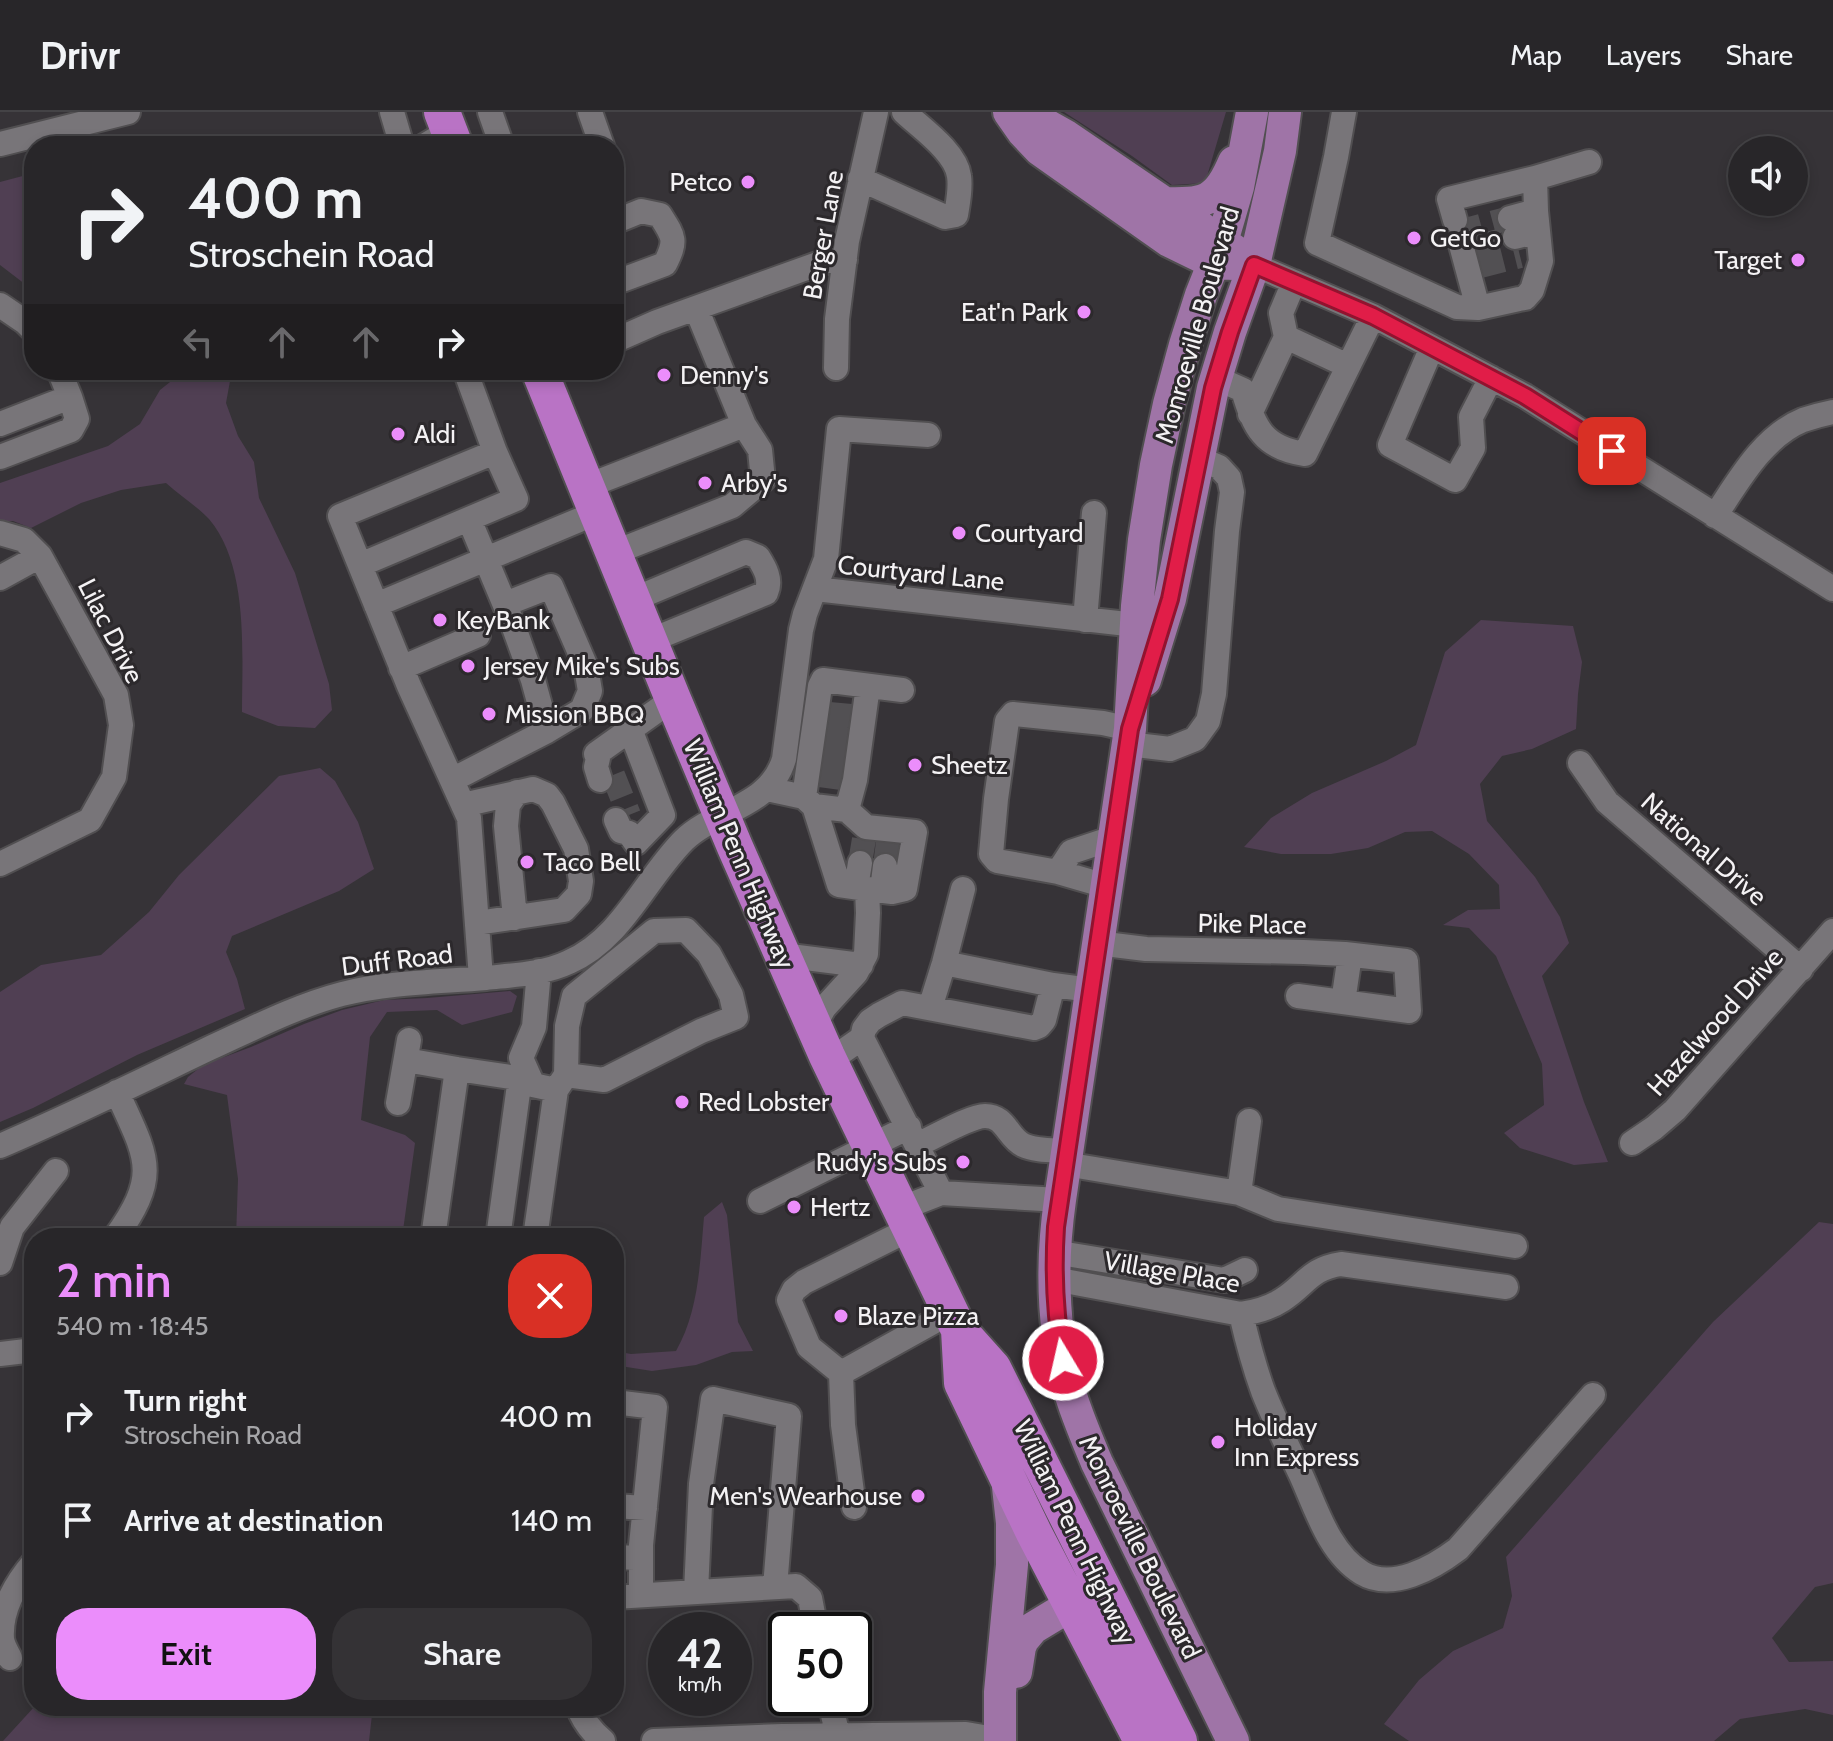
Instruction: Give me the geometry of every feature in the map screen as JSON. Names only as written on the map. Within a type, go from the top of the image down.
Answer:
[{"type":"highway","name":"William Penn Highway","points":[[545,380],[673,699],[829,1061],[955,1321],[993,1368],[1179,1741]]},
{"type":"highway","name":"William Penn Highway","points":[[955,1321],[962,1383],[1006,1476],[1142,1741]]},
{"type":"main road","points":[[1009,112],[1040,150],[1169,241],[1218,252],[1254,265]]},
{"type":"main road","points":[[1019,112],[1066,136],[1162,203],[1218,252]]},
{"type":"main road","name":"Monroeville Boulevard","points":[[1129,737],[1170,599],[1216,378],[1254,265],[1277,165],[1285,112]]},
{"type":"main road","points":[[1162,203],[1200,201],[1218,191],[1227,178],[1251,115]]},
{"type":"main road","name":"Monroeville Boulevard","points":[[1233,1741],[1086,1438],[1063,1360],[1055,1307],[1054,1266],[1060,1200],[1129,737],[1144,540],[1156,465],[1169,404],[1193,320],[1238,187],[1251,115]]},
{"type":"main road","points":[[1001,1738],[1000,1692],[1013,1544],[1006,1476]]},
{"type":"main road","points":[[1006,1631],[1020,1614],[1067,1597],[1098,1579]]},
{"type":"main road","points":[[1001,1738],[1023,1640],[1067,1597]]},
{"type":"street","points":[[32,136],[128,112]]},
{"type":"street","points":[[392,112],[399,136]]},
{"type":"street","points":[[490,112],[498,136]]},
{"type":"street","points":[[590,112],[598,136]]},
{"type":"street","name":"Berger Lane","points":[[836,368],[837,319],[845,260],[876,112]]},
{"type":"street","points":[[860,179],[945,217],[956,215],[959,173],[952,159],[904,112]]},
{"type":"street","points":[[1344,112],[1317,243],[1457,307],[1478,308],[1525,298],[1532,290],[1541,261],[1527,234],[1535,178]]},
{"type":"street","points":[[0,144],[24,138]]},
{"type":"street","points":[[1478,308],[1467,249],[1449,199],[1589,162]]},
{"type":"street","points":[[624,218],[641,211],[660,215],[671,232],[674,247],[665,264],[624,279]]},
{"type":"street","points":[[624,337],[826,261],[845,260]]},
{"type":"street","points":[[1254,265],[1373,316],[1491,378],[1548,410],[1833,589]]},
{"type":"street","points":[[1250,414],[1286,337],[1281,313],[1294,282]]},
{"type":"street","points":[[0,305],[24,321]]},
{"type":"street","points":[[613,553],[732,506],[763,480],[760,450],[744,425],[696,308]]},
{"type":"street","points":[[1216,378],[1243,390],[1258,431],[1287,451],[1305,454],[1373,316]]},
{"type":"street","points":[[1286,337],[1348,366]]},
{"type":"street","points":[[1432,347],[1390,445],[1455,480],[1473,448],[1471,417],[1491,378]]},
{"type":"street","points":[[0,457],[71,430],[77,419],[63,380]]},
{"type":"street","points":[[360,565],[516,499],[469,380]]},
{"type":"street","points":[[0,424],[70,397]]},
{"type":"street","points":[[1715,516],[1741,477],[1775,439],[1803,420],[1833,412]]},
{"type":"street","points":[[376,605],[486,559],[591,500],[744,425]]},
{"type":"street","points":[[815,589],[826,559],[839,429],[928,435]]},
{"type":"street","points":[[481,978],[469,818],[401,668],[340,516],[495,452]]},
{"type":"street","points":[[1106,886],[1058,872],[997,861],[991,854],[1007,721],[1013,714],[1103,723],[1129,737],[1170,749],[1195,739],[1208,721],[1214,694],[1232,492],[1229,478],[1219,467],[1198,458]]},
{"type":"street","points":[[1085,620],[1094,513]]},
{"type":"street","points":[[469,519],[486,559],[488,629],[533,680],[547,731]]},
{"type":"street","points":[[0,533],[24,540],[40,556],[0,578]]},
{"type":"street","points":[[632,600],[746,552],[758,557],[768,576],[766,593],[649,641]]},
{"type":"street","name":"Lilac Drive","points":[[0,864],[90,820],[114,777],[121,725],[116,695],[40,556]]},
{"type":"street","points":[[401,668],[488,629],[551,586],[586,667],[590,691],[582,710],[452,780]]},
{"type":"street","name":"Courtyard Lane","points":[[767,789],[781,767],[801,630],[815,589],[1136,625]]},
{"type":"street","points":[[814,1026],[824,1008],[856,973],[866,954],[873,859],[847,810],[820,686],[823,680],[902,690]]},
{"type":"street","points":[[868,686],[809,801],[839,885],[873,859]]},
{"type":"street","points":[[604,771],[596,754],[673,699]]},
{"type":"street","points":[[790,715],[835,747]]},
{"type":"street","points":[[630,729],[663,815],[629,826],[665,863]]},
{"type":"street","name":"National Drive","points":[[1580,763],[1607,802],[1801,969]]},
{"type":"street","points":[[463,805],[533,789],[547,795],[576,849],[581,881],[579,894],[564,910],[477,923]]},
{"type":"street","points":[[722,816],[767,789],[847,810]]},
{"type":"street","points":[[515,918],[506,826],[508,805],[517,792]]},
{"type":"street","name":"Duff Road","points":[[0,1146],[257,1026],[319,1001],[365,989],[539,971],[568,963],[594,947],[615,926],[693,832],[722,816]]},
{"type":"street","points":[[1058,872],[1071,852],[1113,838]]},
{"type":"street","points":[[930,1008],[963,889]]},
{"type":"street","points":[[398,1103],[408,1050],[457,1069],[541,1081],[604,1080],[701,1031],[736,1017],[731,995],[709,954],[686,930],[654,931],[574,996],[567,1026],[541,1081],[501,1228]]},
{"type":"street","name":"Hazelwood Drive","points":[[1632,1143],[1675,1110],[1833,931]]},
{"type":"street","name":"Pike Place","points":[[1097,943],[1146,949],[1304,952],[1406,961],[1409,1011],[1343,1002]]},
{"type":"street","points":[[782,955],[861,965]]},
{"type":"street","points":[[1298,996],[1343,1002],[1350,955]]},
{"type":"street","points":[[944,963],[1091,990]]},
{"type":"street","points":[[535,1228],[541,1081],[521,1058],[534,1027],[539,971]]},
{"type":"street","points":[[941,1193],[862,1038],[864,1029],[870,1021],[902,1003],[1034,1028],[1044,1020],[1053,985]]},
{"type":"street","points":[[829,1061],[862,1038]]},
{"type":"street","points":[[434,1228],[457,1069]]},
{"type":"street","points":[[117,1092],[145,1160],[145,1184],[122,1228]]},
{"type":"street","points":[[760,1201],[870,1147],[990,1116],[1001,1120],[1025,1146],[1066,1158],[1239,1193],[1278,1209],[1515,1246]]},
{"type":"street","points":[[1239,1193],[1249,1121]]},
{"type":"street","points":[[0,1263],[12,1227],[56,1171]]},
{"type":"street","points":[[854,1507],[843,1425],[841,1373],[809,1347],[789,1300],[794,1290],[941,1193],[1060,1200]]},
{"type":"street","name":"Village Place","points":[[1054,1266],[1241,1314],[1258,1311],[1282,1300],[1313,1274],[1325,1267],[1341,1264],[1506,1287]]},
{"type":"street","points":[[1054,1266],[1224,1280],[1245,1270]]},
{"type":"street","points":[[1241,1314],[1263,1390],[1335,1546],[1363,1574],[1380,1579],[1397,1579],[1416,1573],[1438,1564],[1458,1549],[1593,1395]]},
{"type":"street","points":[[841,1373],[955,1321]]},
{"type":"street","points":[[0,1354],[24,1351]]},
{"type":"street","points":[[696,1592],[701,1484],[713,1399],[789,1416],[775,1587]]},
{"type":"street","points":[[624,1403],[655,1407],[641,1558],[641,1595]]},
{"type":"street","points":[[624,1507],[645,1508]]},
{"type":"street","points":[[624,1557],[641,1558]]},
{"type":"street","points":[[10,1658],[0,1624],[5,1602],[24,1576]]},
{"type":"street","points":[[624,1596],[796,1586],[810,1598],[813,1612]]},
{"type":"street","points":[[581,1716],[603,1741]]},
{"type":"street","points":[[833,1716],[838,1736]]},
{"type":"street","points":[[654,1741],[966,1734],[1001,1738]]},
{"type":"shaded area","points":[[1064,112],[1226,112],[1205,183],[1172,185]]},
{"type":"shaded area","points":[[24,176],[24,283],[0,265],[0,182]]},
{"type":"shaded area","points":[[172,380],[230,380],[226,403],[238,436],[254,462],[259,498],[295,573],[329,684],[332,710],[315,728],[278,726],[242,712],[242,637],[237,585],[231,561],[222,538],[209,519],[166,483],[121,490],[81,503],[31,528],[13,521],[0,521],[0,483],[108,446],[140,424],[160,390]]},
{"type":"shaded area","points":[[1481,620],[1573,626],[1582,662],[1576,729],[1532,749],[1502,756],[1480,784],[1487,821],[1535,877],[1560,917],[1569,943],[1542,976],[1584,1102],[1608,1162],[1574,1165],[1520,1148],[1504,1133],[1544,1105],[1542,1064],[1496,956],[1469,928],[1443,925],[1468,910],[1500,909],[1499,885],[1469,854],[1432,831],[1405,832],[1368,848],[1331,854],[1281,854],[1244,847],[1271,818],[1312,793],[1416,745],[1445,652]]},
{"type":"shaded area","points":[[320,768],[335,781],[358,822],[374,869],[339,891],[232,936],[226,952],[245,1009],[137,1055],[0,1122],[0,992],[41,965],[101,955],[149,912],[179,875],[279,776]]},
{"type":"shaded area","points":[[510,991],[517,996],[512,1012],[462,1025],[437,1010],[387,1012],[370,1037],[361,1120],[405,1135],[415,1143],[403,1228],[236,1228],[238,1179],[227,1095],[184,1084],[188,1077],[203,1065],[342,1010],[384,1000]]},
{"type":"shaded area","points":[[722,1202],[727,1215],[738,1322],[753,1351],[732,1352],[696,1365],[652,1371],[624,1367],[624,1353],[676,1351],[694,1303],[704,1217]]},
{"type":"shaded area","points":[[1819,1222],[1833,1224],[1833,1583],[1815,1587],[1772,1638],[1789,1662],[1833,1661],[1833,1715],[1805,1709],[1740,1719],[1714,1741],[1409,1741],[1384,1724],[1419,1680],[1453,1651],[1503,1628],[1512,1596],[1506,1557],[1713,1322]]},
{"type":"shaded area","points":[[26,1716],[372,1716],[369,1741],[3,1741]]},
{"type":"tunnel","points":[[1458,232],[1510,218]]},
{"type":"tunnel","points":[[1475,247],[1515,237]]},
{"type":"tunnel","points":[[1480,266],[1520,256]]},
{"type":"tunnel","points":[[829,714],[851,716]]},
{"type":"tunnel","points":[[826,737],[847,740]]},
{"type":"tunnel","points":[[823,754],[845,757]]},
{"type":"tunnel","points":[[613,775],[629,815]]},
{"type":"tunnel","points":[[820,775],[842,778]]},
{"type":"tunnel","points":[[860,863],[864,839]]},
{"type":"tunnel","points":[[885,866],[888,842]]},
{"type":"place","name":"Petco","points":[[748,182]]},
{"type":"place","name":"GetGo","points":[[1414,238]]},
{"type":"place","name":"Target","points":[[1798,260]]},
{"type":"place","name":"Eat'n Park","points":[[1084,312]]},
{"type":"place","name":"Denny's","points":[[664,375]]},
{"type":"place","name":"Aldi","points":[[398,434]]},
{"type":"place","name":"Arby's","points":[[705,483]]},
{"type":"place","name":"Courtyard","points":[[959,533]]},
{"type":"place","name":"KeyBank","points":[[440,620]]},
{"type":"place","name":"Jersey Mike's Subs","points":[[468,666]]},
{"type":"place","name":"Mission BBQ","points":[[489,714]]},
{"type":"place","name":"Sheetz","points":[[915,765]]},
{"type":"place","name":"Taco Bell","points":[[527,862]]},
{"type":"place","name":"Red Lobster","points":[[682,1102]]},
{"type":"place","name":"Rudy's Subs","points":[[963,1162]]},
{"type":"place","name":"Hertz","points":[[794,1207]]},
{"type":"place","name":"Blaze Pizza","points":[[841,1316]]},
{"type":"place","name":"Holiday Inn Express","points":[[1218,1442]]},
{"type":"place","name":"Men's Wearhouse","points":[[918,1496]]},
{"type":"route","points":[[1063,1360],[1055,1307],[1056,1227],[1130,729],[1170,599],[1213,388],[1254,265],[1373,316],[1525,396],[1612,451]]}]
